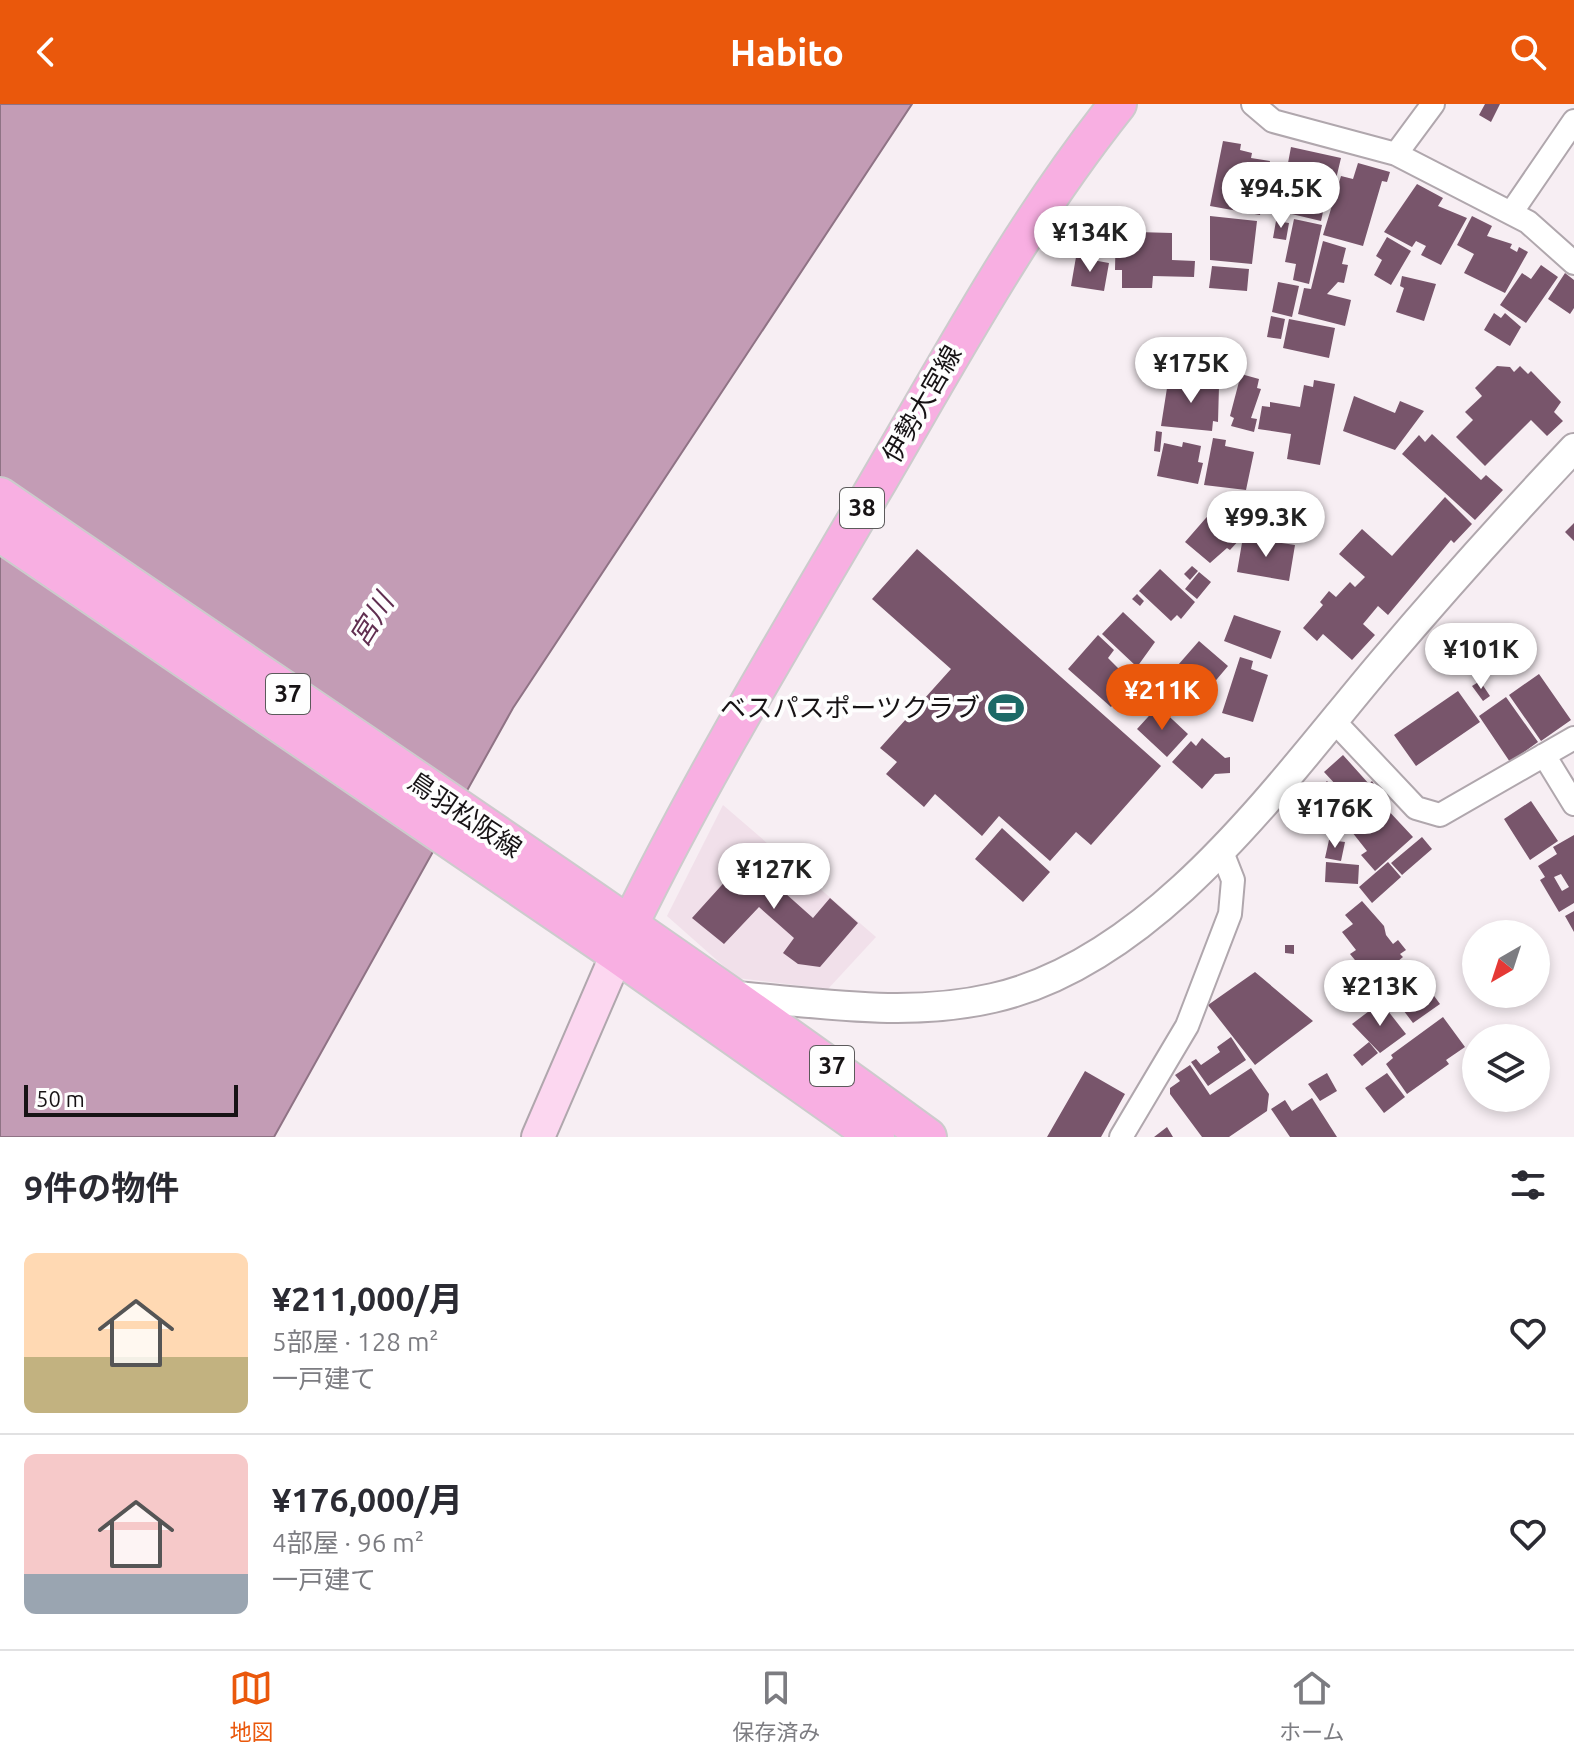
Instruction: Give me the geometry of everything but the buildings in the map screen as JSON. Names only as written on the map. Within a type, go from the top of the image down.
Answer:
[{"type":"main road","name":"伊勢大宮線","points":[[622,940],[753,694],[959,340],[1079,153],[1118,104]]},
{"type":"main road","name":"鳥羽松阪線","points":[[0,496],[567,903]]},
{"type":"main road","name":"鳥羽松阪線","points":[[0,533],[622,940],[876,1137]]},
{"type":"main road","name":"鳥羽松阪線","points":[[622,940],[735,996],[928,1137]]},
{"type":"main road","points":[[543,1133],[622,940]]},
{"type":"street","points":[[1253,104],[1273,121],[1396,154],[1528,222],[1574,263]]},
{"type":"street","points":[[1396,154],[1433,104]]},
{"type":"street","points":[[1511,213],[1574,121]]},
{"type":"street","points":[[735,996],[905,1010],[997,998],[1079,964],[1112,944],[1146,919],[1222,852],[1471,557],[1574,448]]},
{"type":"street","points":[[1333,720],[1416,808],[1440,815],[1574,738]]},
{"type":"street","points":[[1544,755],[1574,804]]},
{"type":"street","points":[[1121,1137],[1187,1026],[1230,914],[1233,880],[1222,852]]},
{"type":"shaded area","points":[[723,805],[876,937],[828,989],[737,978],[667,916]]},
{"type":"water","name":"宮川","points":[[0,104],[912,104],[513,708],[274,1137],[0,1137]]},
{"type":"place","name":"ベスパスポーツクラブ","points":[[1006,708]]}]
